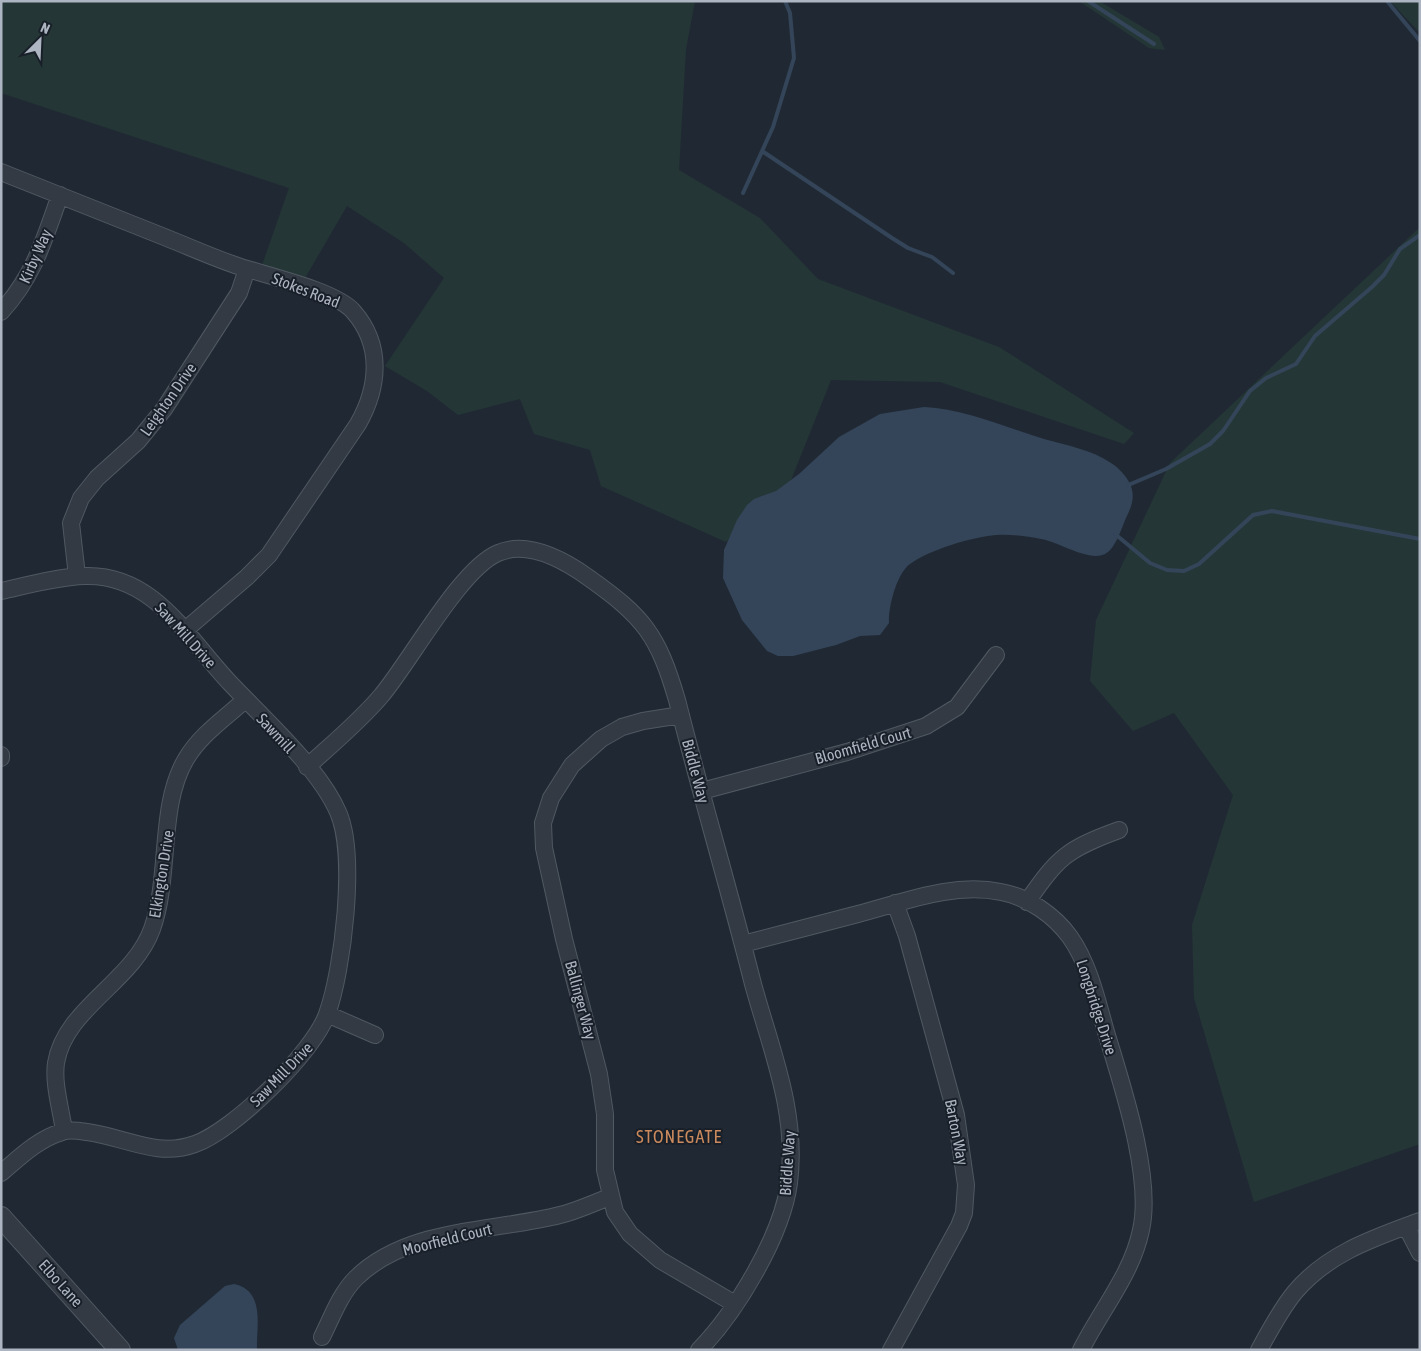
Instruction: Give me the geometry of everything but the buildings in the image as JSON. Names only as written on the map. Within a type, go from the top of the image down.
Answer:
[{"type":"street","name":"Stokes Road","points":[[1,172],[246,269],[298,285],[345,304],[359,319],[370,340],[376,367],[375,382],[368,404],[358,424],[269,555],[247,577],[184,631]]},
{"type":"street","name":"Kirby Way","points":[[1,312],[19,291],[33,268],[60,196]]},
{"type":"street","name":"Leighton Drive","points":[[77,576],[71,522],[81,498],[97,478],[138,441],[160,415],[239,293],[246,269]]},
{"type":"street","name":"Biddle Way","points":[[307,767],[380,697],[474,571],[491,557],[513,549],[529,549],[544,554],[572,567],[612,594],[637,616],[649,630],[666,664],[681,714],[781,1076],[791,1136],[789,1183],[781,1215],[735,1304],[699,1350]]},
{"type":"street","name":"Saw Mill Drive","points":[[1,591],[77,576],[101,576],[134,586],[163,607],[245,700]]},
{"type":"street","name":"Bloomfield Court","points":[[702,791],[847,752],[926,726],[956,707],[996,654]]},
{"type":"street","name":"Sawmill","points":[[245,700],[307,767]]},
{"type":"street","name":"Elkington Drive","points":[[64,1130],[56,1077],[59,1050],[74,1024],[128,970],[146,944],[157,914],[172,796],[180,770],[202,738],[245,700]]},
{"type":"street","name":"Ballinger Way","points":[[681,714],[633,723],[612,732],[592,747],[564,775],[551,798],[544,823],[545,862],[594,1047],[604,1100],[605,1170],[610,1197],[621,1224],[639,1244],[671,1267],[735,1304]]},
{"type":"street","name":"Saw Mill Drive","points":[[64,1130],[111,1136],[152,1149],[174,1149],[196,1144],[210,1138],[236,1119],[285,1073],[308,1047],[327,1014],[344,918],[347,848],[339,813],[330,797],[307,767]]},
{"type":"street","points":[[1027,902],[1046,874],[1068,853],[1084,843],[1119,830]]},
{"type":"street","name":"Longbridge Drive","points":[[743,944],[895,903],[943,892],[965,890],[1003,892],[1047,913],[1059,924],[1074,943],[1084,965],[1117,1067],[1139,1159],[1143,1185],[1144,1212],[1136,1247],[1121,1280],[1081,1350]]},
{"type":"street","name":"Barton Way","points":[[891,1350],[959,1226],[964,1213],[966,1185],[956,1116],[908,936],[895,903]]},
{"type":"street","points":[[327,1014],[376,1035]]},
{"type":"street","points":[[1,1173],[34,1145],[64,1130]]},
{"type":"street","name":"Moorfield Court","points":[[322,1337],[348,1288],[365,1271],[386,1257],[431,1240],[560,1215],[610,1197]]},
{"type":"street","name":"Elbo Lane","points":[[1,1217],[120,1350]]},
{"type":"street","points":[[1259,1350],[1294,1293],[1319,1269],[1349,1249],[1413,1223],[1420,1253]]},
{"type":"green space","points":[[1,1],[695,1],[686,49],[679,170],[760,218],[818,279],[999,347],[1134,433],[1124,444],[940,382],[831,380],[791,480],[726,542],[601,486],[590,450],[534,434],[520,399],[458,415],[427,391],[385,366],[444,278],[404,243],[347,206],[301,285],[260,271],[289,188],[1,93]]},
{"type":"green space","points":[[1079,1],[1099,1],[1159,37],[1165,50],[1149,48]]},
{"type":"green space","points":[[1390,1],[1420,1],[1420,33]]},
{"type":"green space","points":[[1420,227],[1420,1144],[1254,1202],[1194,998],[1192,925],[1233,795],[1174,713],[1133,731],[1090,681],[1096,620],[1170,463]]},
{"type":"water","points":[[924,407],[954,411],[984,419],[1087,451],[1104,458],[1114,465],[1128,480],[1133,496],[1130,509],[1115,543],[1109,551],[1098,556],[1082,554],[1049,541],[1024,536],[996,535],[963,541],[928,554],[905,568],[894,591],[889,623],[880,635],[860,636],[836,645],[793,656],[778,656],[767,651],[742,620],[723,578],[724,550],[737,520],[747,505],[754,499],[776,491],[799,474],[839,437],[880,414]]},
{"type":"water","points":[[234,1284],[244,1288],[251,1294],[255,1302],[258,1321],[257,1350],[178,1350],[174,1338],[180,1325],[225,1286]]},
{"type":"waterway","points":[[743,193],[773,127],[794,58],[790,13],[785,1]]},
{"type":"waterway","points":[[1088,1],[1154,44]]},
{"type":"waterway","points":[[1387,1],[1420,41]]},
{"type":"waterway","points":[[762,151],[892,238],[908,248],[932,257],[953,273]]},
{"type":"waterway","points":[[1126,486],[1166,469],[1210,444],[1223,431],[1250,391],[1266,378],[1296,364],[1315,336],[1372,287],[1384,275],[1400,249],[1420,235]]},
{"type":"waterway","points":[[1115,534],[1150,563],[1167,570],[1184,571],[1199,564],[1253,515],[1272,511],[1420,539]]},
{"type":"district","name":"STONEGATE","points":[[679,1137]]}]
